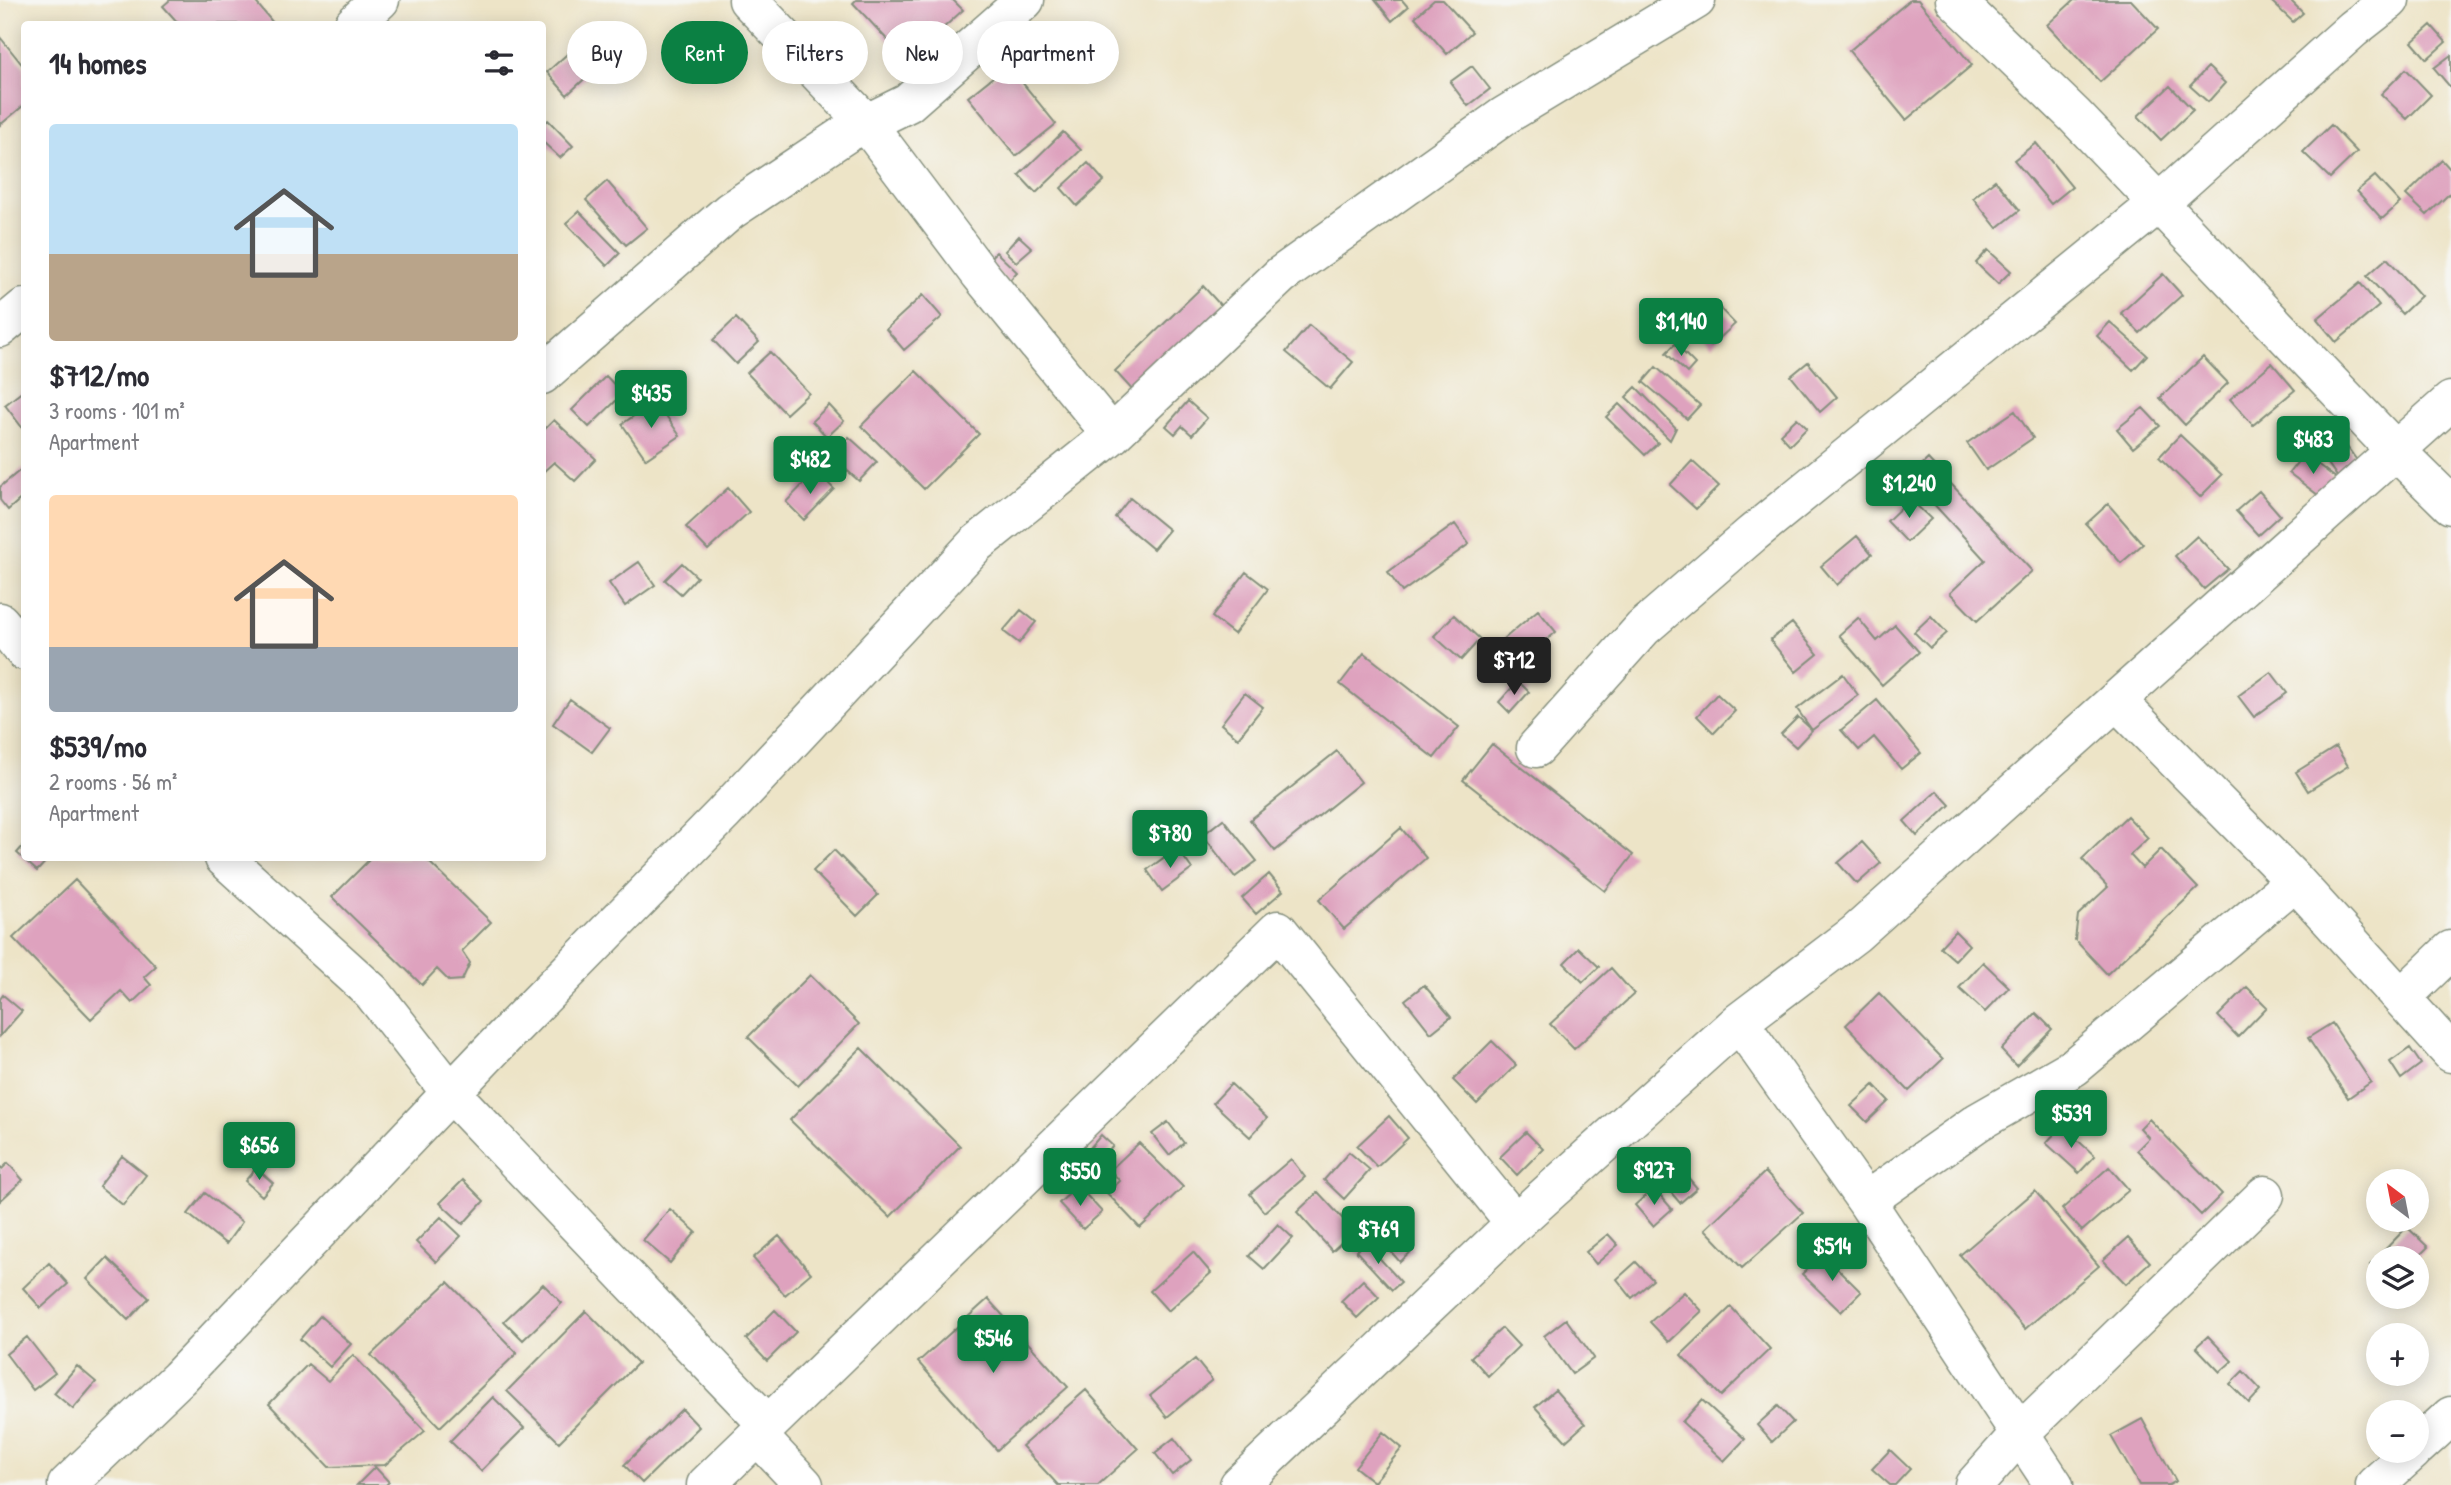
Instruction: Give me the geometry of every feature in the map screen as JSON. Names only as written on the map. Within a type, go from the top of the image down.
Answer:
[{"type":"street","points":[[357,21],[380,0]]},
{"type":"street","points":[[748,0],[867,124],[980,274],[1112,435]]},
{"type":"street","points":[[546,372],[730,211],[847,133],[908,103],[1025,0]]},
{"type":"street","points":[[67,1485],[179,1378],[723,814],[976,544],[1112,435],[1281,275],[1504,116],[1696,0]]},
{"type":"street","points":[[1955,0],[2074,115],[2451,505]]},
{"type":"street","points":[[1536,748],[1643,628],[1752,534],[2159,203],[2353,29],[2390,0]]},
{"type":"street","points":[[0,328],[21,310]]},
{"type":"street","points":[[1239,1485],[1515,1223],[1739,1022],[1855,934],[2451,401]]},
{"type":"street","points":[[0,622],[21,647]]},
{"type":"street","points":[[2117,701],[2294,881],[2451,1053]]},
{"type":"street","points":[[227,861],[372,992],[451,1093],[763,1430],[804,1485]]},
{"type":"street","points":[[1866,1201],[1978,1122],[2074,1067],[2294,881]]},
{"type":"street","points":[[706,1485],[1279,930],[1515,1223]]},
{"type":"street","points":[[2402,998],[2451,950]]},
{"type":"street","points":[[1739,1022],[1866,1201],[2021,1432],[2053,1485]]},
{"type":"street","points":[[1974,1485],[2021,1432],[2265,1195]]},
{"type":"street","points":[[2429,1436],[2451,1416]]},
{"type":"street","points":[[2375,1485],[2399,1463]]},
{"type":"building","points":[[170,0],[254,0],[272,21],[176,21],[163,6]]},
{"type":"building","points":[[856,0],[953,0],[963,10],[951,21],[882,21],[882,34],[853,3]]},
{"type":"building","points":[[1375,0],[1402,0],[1408,7],[1392,21]]},
{"type":"building","points":[[1434,0],[1443,0],[1472,32],[1447,54],[1415,17]]},
{"type":"building","points":[[1910,0],[1918,0],[1972,65],[1906,120],[1849,51]]},
{"type":"building","points":[[2074,0],[2131,0],[2158,29],[2100,82],[2047,25]]},
{"type":"building","points":[[2290,0],[2303,13],[2293,22],[2272,2]]},
{"type":"building","points":[[2431,25],[2446,42],[2427,59],[2412,42]]},
{"type":"building","points":[[0,37],[21,63],[21,108],[0,125]]},
{"type":"building","points":[[567,54],[567,84],[579,84],[567,95],[547,72]]},
{"type":"building","points":[[2451,55],[2451,88],[2434,68]]},
{"type":"building","points":[[1472,66],[1490,89],[1468,106],[1450,82]]},
{"type":"building","points":[[2208,67],[2225,83],[2208,102],[2190,86]]},
{"type":"building","points":[[2406,69],[2431,95],[2407,119],[2381,94]]},
{"type":"building","points":[[984,84],[1023,84],[1056,124],[1016,156],[968,97]]},
{"type":"building","points":[[2170,86],[2193,110],[2161,140],[2138,116]]},
{"type":"building","points":[[548,120],[573,146],[560,158],[546,145]]},
{"type":"building","points":[[2331,125],[2357,152],[2330,178],[2303,152]]},
{"type":"building","points":[[1063,132],[1081,150],[1036,193],[1019,175]]},
{"type":"building","points":[[2036,143],[2072,187],[2051,204],[2014,160]]},
{"type":"building","points":[[2442,160],[2451,170],[2451,192],[2427,215],[2406,195]]},
{"type":"building","points":[[1088,163],[1104,181],[1077,206],[1061,188]]},
{"type":"building","points":[[2375,176],[2400,203],[2382,219],[2357,191]]},
{"type":"building","points":[[1995,180],[2020,210],[1997,228],[1973,198]]},
{"type":"building","points":[[607,181],[647,228],[626,245],[586,200]]},
{"type":"building","points":[[579,211],[620,253],[607,266],[566,223]]},
{"type":"building","points":[[1019,236],[1032,248],[1016,262],[1005,251]]},
{"type":"building","points":[[1988,250],[2011,271],[1998,284],[1976,263]]},
{"type":"building","points":[[996,252],[1017,272],[1008,282],[986,261]]},
{"type":"building","points":[[2387,258],[2421,296],[2402,314],[2367,276]]},
{"type":"building","points":[[2163,274],[2182,295],[2140,333],[2121,313]]},
{"type":"building","points":[[2360,283],[2379,306],[2336,342],[2317,319]]},
{"type":"building","points":[[1203,286],[1223,308],[1135,393],[1115,371]]},
{"type":"building","points":[[923,295],[942,317],[904,350],[886,329]]},
{"type":"building","points":[[1715,303],[1735,324],[1711,346],[1692,326]]},
{"type":"building","points":[[736,318],[759,342],[736,364],[713,340]]},
{"type":"building","points":[[2110,322],[2147,355],[2133,370],[2097,336]]},
{"type":"building","points":[[1309,325],[1353,362],[1330,389],[1286,352]]},
{"type":"building","points":[[1675,344],[1695,364],[1687,373],[1666,353]]},
{"type":"building","points":[[770,352],[809,393],[786,414],[747,373]]},
{"type":"building","points":[[2203,357],[2228,383],[2185,425],[2160,398]]},
{"type":"building","points":[[1808,362],[1837,397],[1820,412],[1791,376]]},
{"type":"building","points":[[2272,363],[2295,390],[2253,425],[2230,399]]},
{"type":"building","points":[[1656,367],[1700,405],[1687,419],[1643,382]]},
{"type":"building","points":[[916,371],[979,434],[924,489],[861,426]]},
{"type":"building","points":[[606,376],[623,394],[589,427],[572,410]]},
{"type":"building","points":[[1636,387],[1676,428],[1670,440],[1626,397]]},
{"type":"building","points":[[21,393],[21,426],[5,405]]},
{"type":"building","points":[[656,401],[680,436],[646,459],[622,424]]},
{"type":"building","points":[[1188,401],[1207,418],[1192,435],[1182,426],[1175,434],[1166,426]]},
{"type":"building","points":[[1619,404],[1658,443],[1645,455],[1606,417]]},
{"type":"building","points":[[829,405],[844,421],[827,437],[812,421]]},
{"type":"building","points":[[2143,408],[2160,426],[2133,448],[2117,429]]},
{"type":"building","points":[[2015,411],[2033,438],[1986,470],[1967,443]]},
{"type":"building","points":[[1797,418],[1807,428],[1790,445],[1780,434]]},
{"type":"building","points":[[554,420],[596,459],[575,481],[554,462],[546,469],[546,428]]},
{"type":"building","points":[[2180,435],[2222,475],[2200,497],[2159,457]]},
{"type":"building","points":[[849,437],[877,462],[859,481],[832,457]]},
{"type":"building","points":[[2342,440],[2364,470],[2343,485],[2322,455]]},
{"type":"building","points":[[2304,454],[2337,479],[2322,498],[2289,473]]},
{"type":"building","points":[[1928,459],[2032,571],[1977,621],[1950,593],[1985,560],[1909,477]]},
{"type":"building","points":[[1692,461],[1719,486],[1696,509],[1670,485]]},
{"type":"building","points":[[21,470],[21,499],[8,510],[0,500],[0,487]]},
{"type":"building","points":[[816,471],[834,489],[804,520],[786,502]]},
{"type":"building","points":[[728,488],[749,512],[708,550],[686,527]]},
{"type":"building","points":[[2259,491],[2280,515],[2258,535],[2236,511]]},
{"type":"building","points":[[1130,498],[1169,530],[1153,549],[1115,517]]},
{"type":"building","points":[[1910,499],[1931,519],[1907,542],[1887,521]]},
{"type":"building","points":[[2108,504],[2143,544],[2121,563],[2086,524]]},
{"type":"building","points":[[1455,524],[1469,544],[1402,592],[1388,572]]},
{"type":"building","points":[[1857,536],[1872,554],[1837,585],[1821,566]]},
{"type":"building","points":[[2197,536],[2228,569],[2204,589],[2175,556]]},
{"type":"building","points":[[639,562],[655,585],[625,606],[609,583]]},
{"type":"building","points":[[682,563],[697,577],[681,594],[665,580]]},
{"type":"building","points":[[1246,572],[1268,589],[1234,634],[1212,617]]},
{"type":"building","points":[[1021,610],[1036,622],[1019,643],[1003,631]]},
{"type":"building","points":[[1538,610],[1556,632],[1511,671],[1492,649]]},
{"type":"building","points":[[1454,615],[1480,639],[1461,660],[1434,636]]},
{"type":"building","points":[[1931,616],[1947,633],[1930,648],[1914,632]]},
{"type":"building","points":[[1858,618],[1877,641],[1895,625],[1919,652],[1882,685],[1839,635]]},
{"type":"building","points":[[1792,623],[1818,654],[1796,672],[1770,640]]},
{"type":"building","points":[[1364,653],[1459,727],[1434,758],[1340,684]]},
{"type":"building","points":[[2271,672],[2287,693],[2254,717],[2238,696]]},
{"type":"building","points":[[1843,674],[1858,695],[1812,730],[1797,709]]},
{"type":"building","points":[[1518,681],[1529,692],[1510,713],[1499,702]]},
{"type":"building","points":[[1245,693],[1263,707],[1238,738],[1221,724]]},
{"type":"building","points":[[1717,694],[1735,711],[1714,733],[1697,716]]},
{"type":"building","points":[[570,699],[610,728],[592,752],[553,724]]},
{"type":"building","points":[[1877,700],[1921,753],[1901,769],[1874,737],[1859,750],[1841,730]]},
{"type":"building","points":[[1798,717],[1812,730],[1796,747],[1781,734]]},
{"type":"building","points":[[1492,744],[1633,855],[1605,891],[1463,780]]},
{"type":"building","points":[[2336,747],[2348,766],[2308,791],[2296,772]]},
{"type":"building","points":[[1337,751],[1361,782],[1275,851],[1250,820]]},
{"type":"building","points":[[1937,791],[1950,805],[1917,836],[1904,821]]},
{"type":"building","points":[[2127,816],[2148,838],[2130,855],[2142,868],[2161,849],[2198,888],[2107,974],[2075,940],[2078,915],[2108,887],[2082,859]]},
{"type":"building","points":[[1223,819],[1257,861],[1235,877],[1203,835]]},
{"type":"building","points":[[1401,828],[1426,858],[1344,929],[1319,900]]},
{"type":"building","points":[[1862,842],[1881,863],[1857,884],[1838,863]]},
{"type":"building","points":[[1177,848],[1192,869],[1162,891],[1147,870]]},
{"type":"building","points":[[834,850],[878,895],[857,916],[813,871]]},
{"type":"building","points":[[26,861],[46,861],[37,871]]},
{"type":"building","points":[[368,861],[428,861],[491,922],[462,951],[470,963],[462,980],[449,981],[437,969],[422,985],[332,897]]},
{"type":"building","points":[[1269,874],[1283,891],[1256,914],[1242,898]]},
{"type":"building","points":[[75,880],[156,966],[144,977],[151,985],[132,1003],[121,991],[91,1019],[13,938]]},
{"type":"building","points":[[1955,931],[1969,945],[1955,960],[1940,947]]},
{"type":"building","points":[[1579,948],[1599,967],[1583,982],[1564,963]]},
{"type":"building","points":[[1983,962],[2009,987],[1985,1012],[1959,988]]},
{"type":"building","points":[[1611,968],[1634,994],[1574,1049],[1550,1024]]},
{"type":"building","points":[[810,975],[859,1024],[798,1086],[748,1037]]},
{"type":"building","points":[[1424,985],[1451,1017],[1431,1033],[1405,1000]]},
{"type":"building","points":[[2247,987],[2267,1007],[2238,1037],[2218,1016]]},
{"type":"building","points":[[1879,993],[1943,1059],[1909,1091],[1846,1025]]},
{"type":"building","points":[[3,995],[22,1011],[0,1036],[0,999]]},
{"type":"building","points":[[2036,1013],[2052,1029],[2016,1066],[2001,1050]]},
{"type":"building","points":[[2332,1023],[2371,1082],[2348,1098],[2308,1038]]},
{"type":"building","points":[[1492,1041],[1516,1065],[1477,1104],[1453,1080]]},
{"type":"building","points":[[861,1048],[960,1146],[890,1217],[790,1120]]},
{"type":"building","points":[[2410,1048],[2421,1064],[2401,1079],[2390,1062]]},
{"type":"building","points":[[1231,1084],[1267,1118],[1250,1137],[1213,1103]]},
{"type":"building","points":[[1874,1085],[1889,1101],[1867,1122],[1851,1106]]},
{"type":"building","points":[[1389,1116],[1408,1138],[1377,1167],[1357,1146]]},
{"type":"building","points":[[2149,1119],[2222,1194],[2201,1215],[2137,1150],[2149,1138],[2140,1128]]},
{"type":"building","points":[[1168,1122],[1184,1143],[1169,1155],[1152,1134]]},
{"type":"building","points":[[2062,1126],[2095,1156],[2079,1173],[2046,1143]]},
{"type":"building","points":[[1526,1132],[1543,1149],[1517,1175],[1500,1157]]},
{"type":"building","points":[[1101,1135],[1113,1146],[1102,1159],[1090,1148]]},
{"type":"building","points":[[1139,1143],[1183,1187],[1140,1228],[1107,1193],[1120,1181],[1110,1170]]},
{"type":"building","points":[[1349,1152],[1370,1170],[1344,1199],[1324,1180]]},
{"type":"building","points":[[122,1156],[146,1175],[123,1205],[99,1186]]},
{"type":"building","points":[[1291,1159],[1305,1177],[1264,1212],[1250,1194]]},
{"type":"building","points":[[8,1163],[23,1180],[0,1201],[0,1166],[2,1169]]},
{"type":"building","points":[[1679,1167],[1697,1188],[1680,1203],[1662,1182]]},
{"type":"building","points":[[2109,1167],[2129,1190],[2082,1231],[2062,1209]]},
{"type":"building","points":[[256,1168],[273,1183],[262,1196],[245,1181]]},
{"type":"building","points":[[1765,1172],[1803,1213],[1742,1268],[1705,1229]]},
{"type":"building","points":[[463,1180],[484,1201],[463,1224],[440,1203]]},
{"type":"building","points":[[1078,1186],[1102,1212],[1083,1229],[1059,1203]]},
{"type":"building","points":[[1654,1188],[1672,1209],[1653,1226],[1635,1205]]},
{"type":"building","points":[[2035,1191],[2099,1266],[2025,1329],[1960,1255]]},
{"type":"building","points":[[1318,1192],[1354,1231],[1332,1251],[1297,1212]]},
{"type":"building","points":[[205,1193],[242,1222],[226,1244],[188,1214]]},
{"type":"building","points":[[670,1209],[696,1232],[670,1263],[643,1240]]},
{"type":"building","points":[[1380,1212],[1413,1250],[1400,1262],[1367,1224]]},
{"type":"building","points":[[441,1217],[461,1236],[436,1262],[416,1242]]},
{"type":"building","points":[[1278,1224],[1293,1238],[1264,1269],[1249,1256]]},
{"type":"building","points":[[2402,1232],[2412,1232],[2427,1246],[2388,1246]]},
{"type":"building","points":[[1608,1234],[1618,1245],[1596,1264],[1586,1252]]},
{"type":"building","points":[[779,1236],[811,1273],[785,1295],[753,1258]]},
{"type":"building","points":[[2128,1238],[2150,1262],[2126,1284],[2103,1260]]},
{"type":"building","points":[[1365,1242],[1401,1282],[1392,1290],[1356,1251]]},
{"type":"building","points":[[1193,1252],[1211,1273],[1168,1311],[1150,1291]]},
{"type":"building","points":[[1823,1254],[1861,1292],[1841,1312],[1802,1274]]},
{"type":"building","points":[[107,1258],[149,1298],[128,1320],[87,1279]]},
{"type":"building","points":[[1636,1262],[1653,1280],[1632,1298],[1617,1279]]},
{"type":"building","points":[[49,1263],[68,1284],[41,1308],[23,1288]]},
{"type":"building","points":[[1363,1280],[1379,1297],[1357,1318],[1341,1301]]},
{"type":"building","points":[[448,1282],[517,1353],[440,1427],[371,1355]]},
{"type":"building","points":[[543,1284],[562,1303],[523,1340],[504,1321]]},
{"type":"building","points":[[1684,1292],[1702,1311],[1669,1342],[1650,1322]]},
{"type":"building","points":[[988,1299],[1068,1387],[997,1450],[918,1362]]},
{"type":"building","points":[[1731,1307],[1770,1349],[1721,1396],[1681,1355]]},
{"type":"building","points":[[775,1310],[796,1332],[767,1361],[746,1339]]},
{"type":"building","points":[[586,1311],[638,1363],[559,1442],[507,1391]]},
{"type":"building","points":[[320,1316],[351,1344],[330,1367],[300,1339]]},
{"type":"building","points":[[1566,1319],[1594,1358],[1572,1374],[1544,1336]]},
{"type":"building","points":[[1502,1328],[1519,1346],[1488,1376],[1471,1357]]},
{"type":"building","points":[[2208,1336],[2232,1361],[2220,1372],[2196,1347]]},
{"type":"building","points":[[27,1337],[55,1373],[33,1390],[6,1354]]},
{"type":"building","points":[[353,1355],[425,1431],[385,1465],[329,1467],[269,1404],[308,1364],[328,1381]]},
{"type":"building","points":[[1195,1359],[1212,1380],[1167,1417],[1150,1396]]},
{"type":"building","points":[[77,1366],[96,1382],[73,1409],[54,1393]]},
{"type":"building","points":[[2243,1371],[2261,1390],[2249,1403],[2230,1384]]},
{"type":"building","points":[[1086,1390],[1138,1449],[1098,1485],[1058,1485],[1022,1446]]},
{"type":"building","points":[[1555,1390],[1585,1424],[1566,1441],[1535,1407]]},
{"type":"building","points":[[493,1397],[524,1428],[481,1471],[450,1441]]},
{"type":"building","points":[[1702,1400],[1745,1439],[1724,1461],[1682,1422]]},
{"type":"building","points":[[1778,1406],[1793,1422],[1772,1442],[1757,1425]]},
{"type":"building","points":[[682,1409],[699,1427],[642,1483],[624,1465]]},
{"type":"building","points":[[2142,1419],[2176,1481],[2169,1485],[2139,1485],[2111,1436]]},
{"type":"building","points":[[1383,1432],[1402,1448],[1374,1482],[1355,1467]]},
{"type":"building","points":[[1174,1438],[1191,1460],[1172,1475],[1155,1453]]},
{"type":"building","points":[[1890,1450],[1910,1469],[1895,1485],[1890,1485],[1872,1469]]},
{"type":"building","points":[[375,1467],[389,1482],[386,1485],[357,1485]]}]
